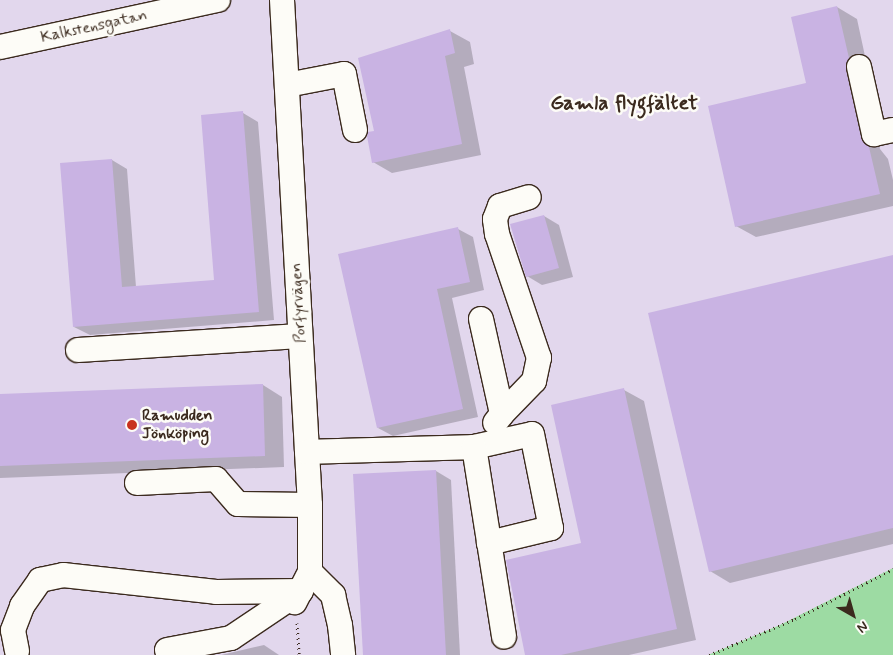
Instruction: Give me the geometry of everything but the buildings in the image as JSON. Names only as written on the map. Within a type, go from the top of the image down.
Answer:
[{"type":"street","name":"Kalkstensgatan","points":[[0,47],[218,0]]},
{"type":"street","name":"Porfyrvägen","points":[[282,0],[310,504],[302,588]]},
{"type":"street","points":[[859,67],[874,134],[893,130]]},
{"type":"street","points":[[287,85],[344,74],[355,130]]},
{"type":"street","points":[[504,637],[474,447],[534,381],[539,358],[497,234],[494,219],[500,206],[530,197]]},
{"type":"street","points":[[481,319],[502,414]]},
{"type":"street","points":[[78,350],[300,336]]},
{"type":"street","points":[[307,452],[474,447],[532,434],[551,528],[489,543]]},
{"type":"street","points":[[137,483],[216,479],[238,504],[310,504]]},
{"type":"street","points":[[17,651],[13,630],[22,606],[40,580],[63,575],[216,592],[302,588],[333,595],[340,626],[343,655]]},
{"type":"street","points":[[167,650],[231,638],[302,588]]},
{"type":"path","points":[[708,655],[795,619],[893,569]]},
{"type":"path","points":[[299,655],[302,588]]},
{"type":"shaded area","points":[[0,0],[893,0],[893,568],[780,625],[708,655],[0,655]]},
{"type":"green space","points":[[893,568],[893,655],[708,655],[780,625]]},
{"type":"place","name":"Ramudden Jönköping","points":[[132,425]]},
{"type":"district","name":"Gamla flygfältet","points":[[624,103]]}]
